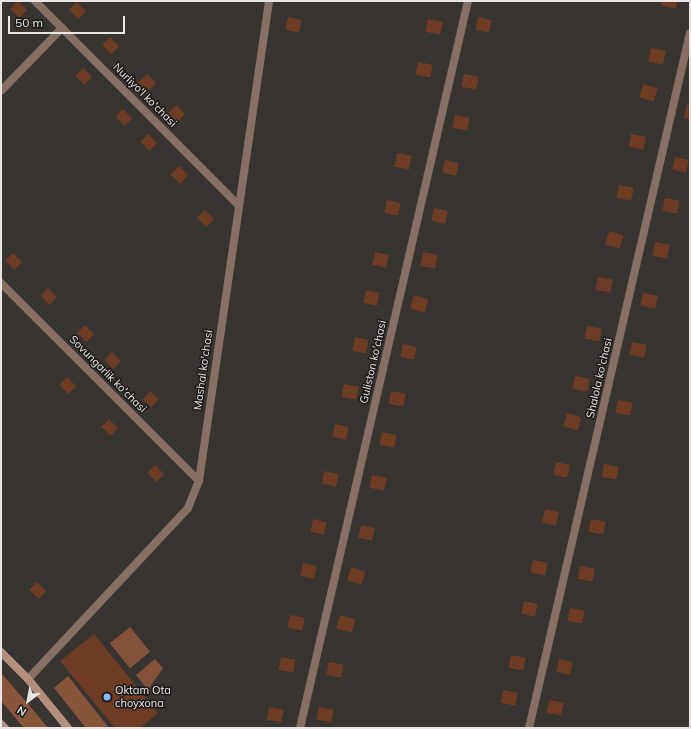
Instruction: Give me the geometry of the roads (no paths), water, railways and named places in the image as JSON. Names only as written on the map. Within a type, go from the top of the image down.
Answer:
[{"type":"main road","points":[[1,652],[28,679],[68,728]]},
{"type":"main road","points":[[1,724],[5,728]]},
{"type":"street","name":"Nurliyo'l ko'chasi","points":[[35,1],[238,205]]},
{"type":"street","name":"Mashal ko'chasi","points":[[28,679],[188,508],[199,480],[269,1]]},
{"type":"street","name":"Guliston ko'chasi","points":[[300,728],[468,1]]},
{"type":"street","points":[[1,91],[62,28]]},
{"type":"street","name":"Shalola ko'chasi","points":[[529,728],[690,33]]},
{"type":"street","name":"Sovungarlik ko'chasi","points":[[1,283],[199,480]]},
{"type":"place","name":"Oktam Ota choyxona","points":[[107,697]]}]
